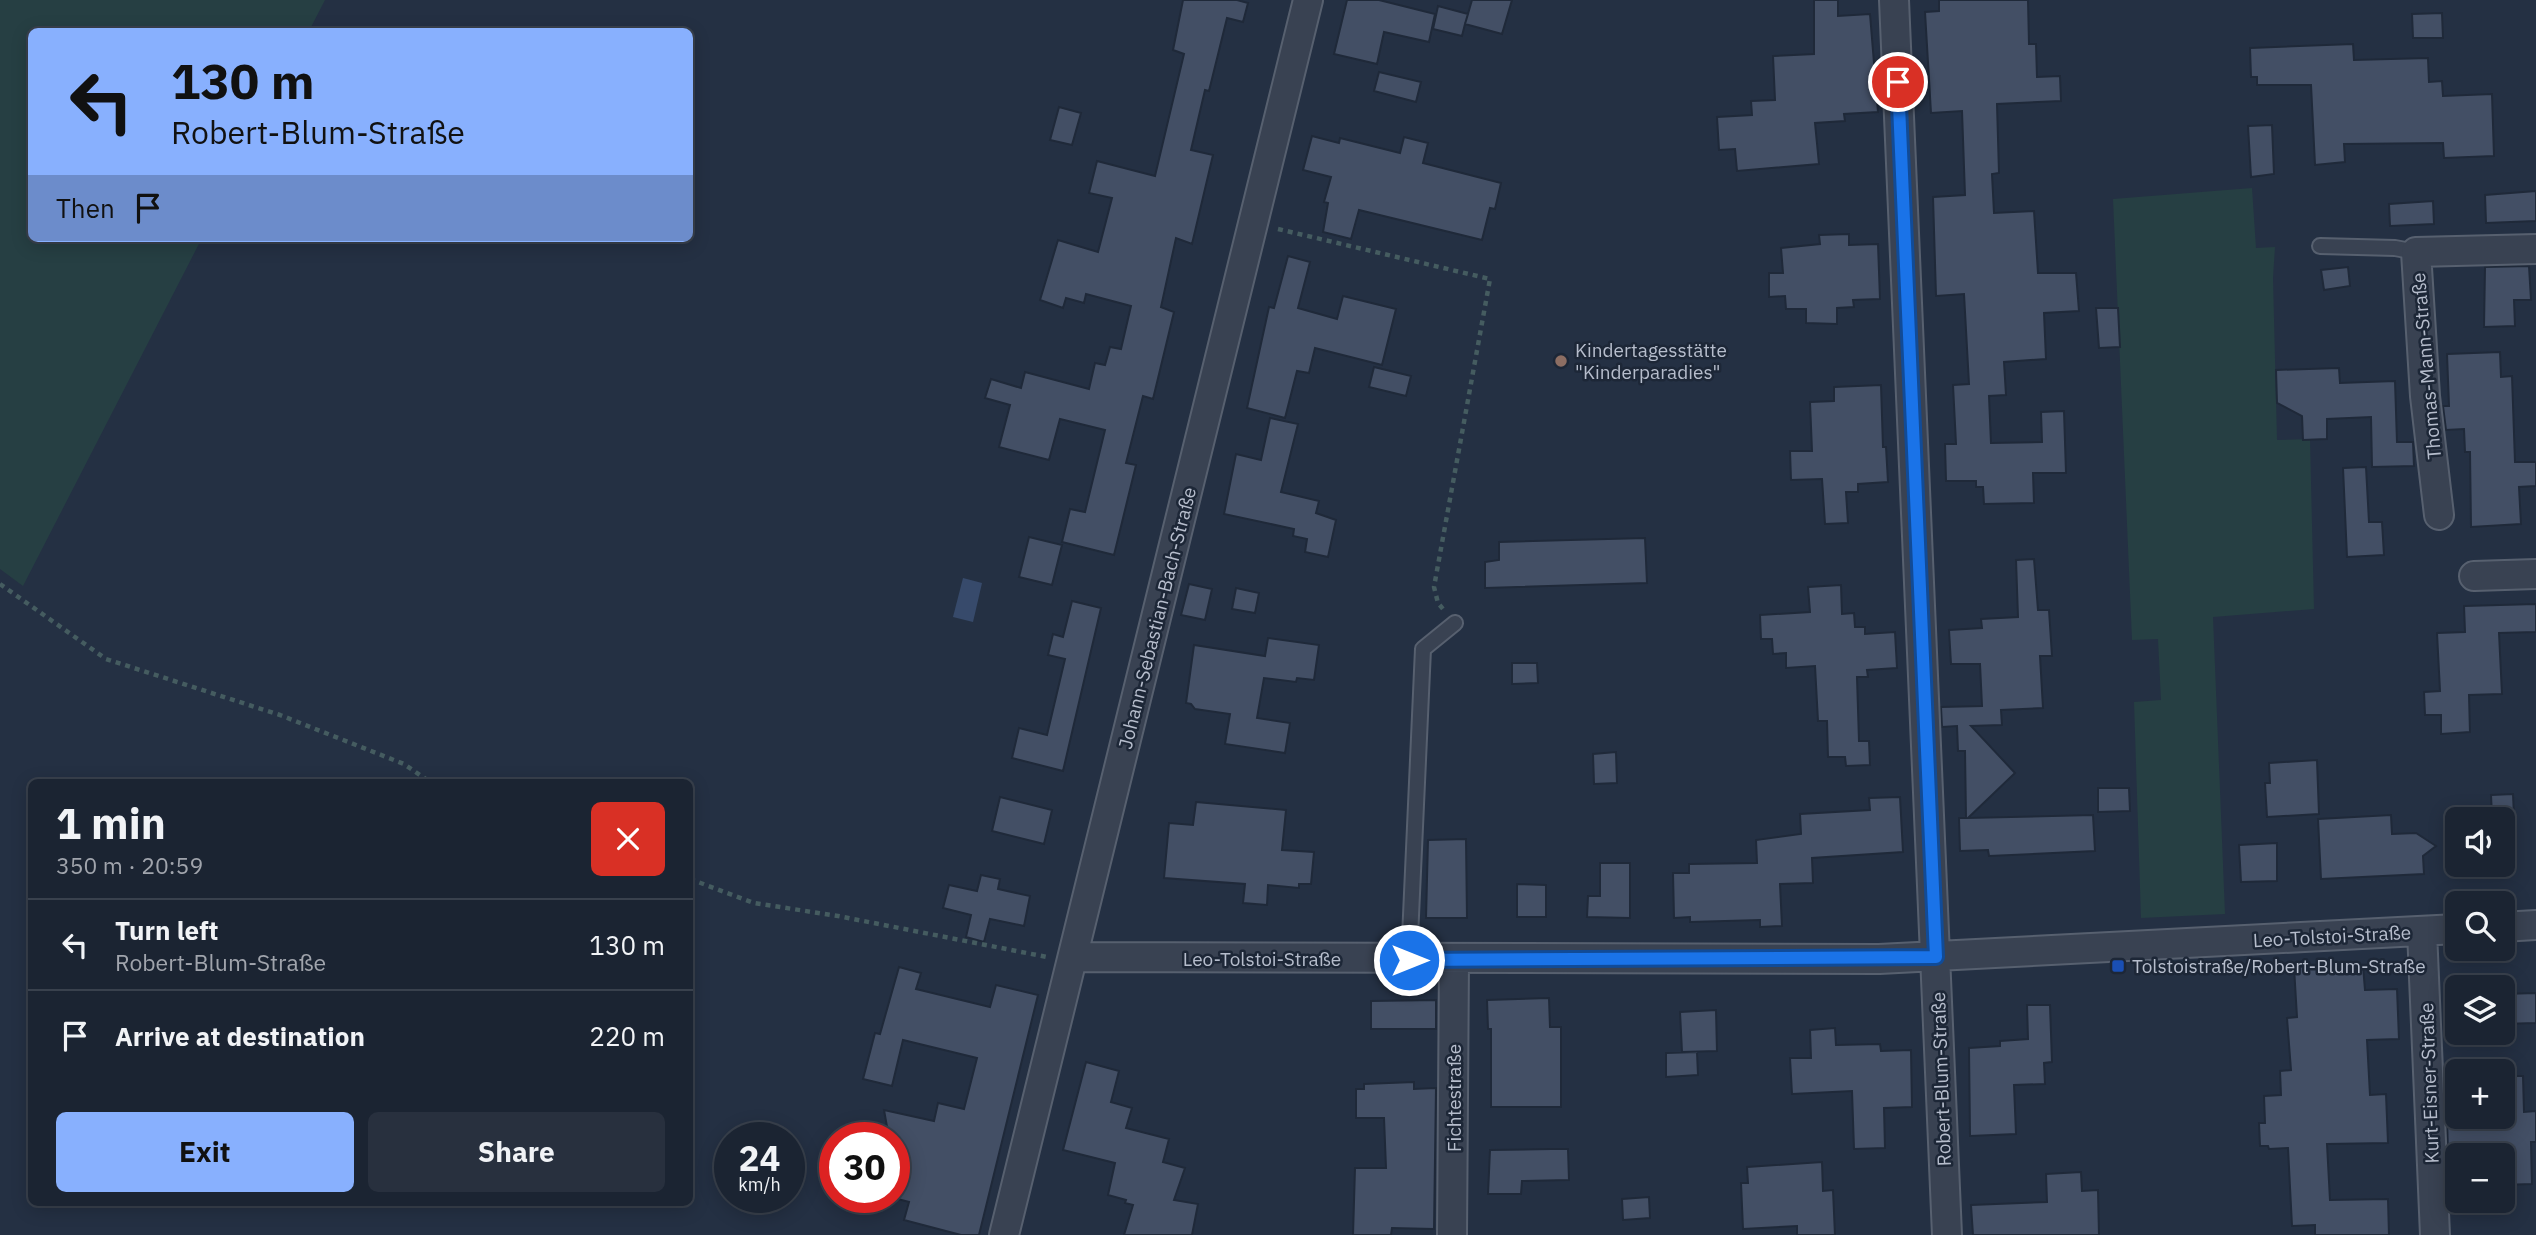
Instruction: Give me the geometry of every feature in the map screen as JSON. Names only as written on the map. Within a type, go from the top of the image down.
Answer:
[{"type":"street","name":"Johann-Sebastian-Bach-Straße","points":[[1004,1235],[1308,0]]},
{"type":"street","name":"Robert-Blum-Straße","points":[[1894,0],[1947,1235]]},
{"type":"street","name":"Thomas-Mann-Straße","points":[[2440,514],[2425,396],[2416,252],[2536,249]]},
{"type":"street","points":[[2474,576],[2536,573]]},
{"type":"street","points":[[2515,926],[2536,925]]},
{"type":"street","name":"Leo-Tolstoi-Straße","points":[[1074,957],[1409,960],[1936,957],[2445,930]]},
{"type":"street","name":"Kurt-Eisner-Straße","points":[[2422,931],[2435,1235]]},
{"type":"street","name":"Fichtestraße","points":[[1452,1235],[1454,960]]},
{"type":"lane","points":[[2320,246],[2395,248],[2416,252]]},
{"type":"lane","points":[[1409,960],[1423,649],[1455,623]]},
{"type":"path","points":[[1254,223],[1490,279],[1434,587],[1438,603],[1455,623]]},
{"type":"path","points":[[0,584],[106,659],[281,715],[404,764],[426,779]]},
{"type":"path","points":[[693,880],[754,903],[838,916],[1040,957],[1074,957]]},
{"type":"green space","points":[[0,0],[325,0],[311,28],[28,28],[28,242],[200,242],[23,586],[0,569]]},
{"type":"green space","points":[[2252,188],[2256,248],[2275,247],[2273,278],[2277,440],[2310,439],[2314,609],[2213,617],[2225,914],[2141,918],[2134,702],[2161,700],[2158,639],[2132,640],[2113,199]]},
{"type":"water","points":[[963,578],[982,583],[973,622],[953,617]]},
{"type":"building","points":[[1183,0],[1237,0],[1248,3],[1243,22],[1227,18],[1209,91],[1205,90],[1191,150],[1213,155],[1192,244],[1176,238],[1161,307],[1174,312],[1153,399],[1143,396],[1126,463],[1136,465],[1114,555],[1062,542],[1070,509],[1085,512],[1105,430],[1060,419],[1049,460],[999,447],[1010,405],[985,398],[991,379],[1021,388],[1025,372],[1089,389],[1095,363],[1105,365],[1110,347],[1121,349],[1131,306],[1086,294],[1084,303],[1066,298],[1063,308],[1040,300],[1058,240],[1098,252],[1112,198],[1089,193],[1097,161],[1155,176],[1184,54],[1173,50]]},
{"type":"building","points":[[1347,0],[1379,0],[1435,14],[1429,42],[1384,32],[1377,64],[1334,54]]},
{"type":"building","points":[[1472,0],[1512,0],[1502,34],[1465,24],[1462,36],[1433,29],[1438,6],[1468,14]]},
{"type":"building","points":[[1814,0],[1838,0],[1838,16],[1870,14],[1878,112],[1844,114],[1845,121],[1815,123],[1819,164],[1737,171],[1735,149],[1719,150],[1717,117],[1752,115],[1751,101],[1775,100],[1773,56],[1814,54]]},
{"type":"building","points":[[1939,0],[2028,0],[2029,44],[2036,44],[2037,77],[2060,76],[2061,101],[1997,104],[1999,173],[1992,174],[1994,213],[2034,211],[2038,273],[2076,273],[2079,311],[2044,313],[2046,359],[2004,362],[2006,395],[1989,396],[1991,443],[2042,442],[2041,412],[2064,411],[2066,473],[2033,473],[2034,503],[1984,504],[1983,487],[1976,487],[1976,481],[1946,481],[1945,444],[1956,444],[1953,385],[1969,384],[1964,294],[1936,296],[1933,197],[1965,195],[1962,111],[1931,113],[1925,12],[1939,11]]},
{"type":"building","points":[[2442,13],[2443,38],[2413,38],[2412,14]]},
{"type":"building","points":[[2353,44],[2354,60],[2428,58],[2429,82],[2442,81],[2443,96],[2492,94],[2494,156],[2444,158],[2443,143],[2344,144],[2345,162],[2315,165],[2311,85],[2257,85],[2257,77],[2251,77],[2250,48]]},
{"type":"building","points":[[1379,72],[1421,82],[1416,102],[1374,91]]},
{"type":"building","points":[[1059,107],[1081,113],[1072,145],[1050,140]]},
{"type":"building","points":[[2272,125],[2274,174],[2251,177],[2248,126]]},
{"type":"building","points":[[1312,136],[1339,143],[1340,138],[1400,153],[1404,137],[1428,143],[1423,163],[1501,183],[1495,209],[1490,208],[1482,240],[1359,210],[1351,239],[1323,232],[1328,203],[1324,202],[1331,177],[1303,170]]},
{"type":"building","points":[[2536,191],[2536,221],[2486,223],[2485,195]]},
{"type":"building","points":[[2433,201],[2434,224],[2390,226],[2389,204]]},
{"type":"building","points":[[1849,234],[1849,245],[1878,244],[1880,299],[1853,300],[1854,307],[1837,308],[1837,324],[1806,323],[1806,309],[1786,309],[1785,296],[1769,297],[1769,273],[1783,273],[1781,248],[1820,244],[1819,235]]},
{"type":"building","points":[[1288,256],[1310,262],[1298,308],[1337,319],[1343,296],[1396,309],[1382,365],[1315,348],[1309,373],[1297,371],[1285,418],[1247,408],[1269,307],[1274,308]]},
{"type":"building","points":[[2529,266],[2531,300],[2514,300],[2515,326],[2484,327],[2485,267]]},
{"type":"building","points":[[2348,267],[2350,286],[2324,290],[2321,270]]},
{"type":"building","points":[[2096,308],[2118,308],[2120,347],[2099,348]]},
{"type":"building","points":[[2500,352],[2501,377],[2512,376],[2515,462],[2536,462],[2536,486],[2519,487],[2521,524],[2471,527],[2470,452],[2465,452],[2464,429],[2446,430],[2443,406],[2449,406],[2447,354]]},
{"type":"building","points":[[1374,367],[1411,376],[1406,396],[1369,387]]},
{"type":"building","points":[[2339,368],[2340,383],[2395,381],[2397,442],[2413,442],[2414,466],[2372,467],[2371,417],[2327,419],[2327,439],[2303,440],[2302,416],[2277,403],[2276,370]]},
{"type":"building","points":[[1881,385],[1883,447],[1886,447],[1888,482],[1858,484],[1858,492],[1846,492],[1848,523],[1825,524],[1822,479],[1791,480],[1790,451],[1812,451],[1810,402],[1834,401],[1834,387]]},
{"type":"building","points":[[1270,418],[1298,424],[1281,492],[1319,501],[1316,513],[1336,520],[1328,557],[1305,552],[1307,539],[1293,536],[1294,529],[1224,514],[1236,454],[1261,460]]},
{"type":"building","points":[[2366,467],[2369,522],[2382,522],[2384,555],[2347,557],[2343,468]]},
{"type":"building","points":[[1029,537],[1062,545],[1052,585],[1019,577]]},
{"type":"building","points":[[1645,538],[1647,583],[1485,588],[1485,562],[1499,560],[1499,542]]},
{"type":"building","points":[[2034,559],[2038,610],[2049,610],[2052,656],[2040,656],[2043,708],[2001,710],[2002,725],[1971,726],[2015,773],[1968,818],[2093,815],[2095,851],[1989,856],[1988,850],[1960,851],[1959,818],[1966,818],[1965,751],[1958,751],[1957,726],[1942,727],[1941,707],[1982,706],[1980,664],[1951,664],[1949,630],[1982,628],[1981,619],[2018,617],[2016,560]]},
{"type":"building","points":[[1189,584],[1212,589],[1205,620],[1181,615]]},
{"type":"building","points":[[1841,585],[1842,614],[1854,613],[1855,627],[1865,627],[1865,634],[1895,632],[1897,668],[1867,670],[1868,677],[1857,677],[1859,741],[1869,741],[1870,765],[1846,766],[1845,757],[1828,757],[1827,721],[1818,721],[1815,666],[1786,668],[1786,653],[1773,654],[1772,639],[1761,639],[1760,615],[1810,612],[1808,587]]},
{"type":"building","points":[[1236,588],[1259,593],[1255,613],[1232,609]]},
{"type":"building","points":[[1072,601],[1101,608],[1063,771],[1012,758],[1019,728],[1047,735],[1065,659],[1048,655],[1053,634],[1063,637]]},
{"type":"building","points":[[2536,604],[2536,632],[2499,633],[2502,694],[2469,695],[2470,732],[2441,734],[2441,715],[2425,715],[2424,692],[2440,691],[2437,633],[2465,632],[2464,606]]},
{"type":"building","points":[[1268,638],[1319,645],[1314,680],[1297,678],[1296,682],[1264,678],[1257,718],[1290,723],[1285,753],[1225,744],[1230,714],[1195,709],[1186,703],[1194,645],[1265,656]]},
{"type":"building","points":[[1512,663],[1537,663],[1538,683],[1512,684]]},
{"type":"building","points":[[1616,752],[1617,783],[1594,784],[1593,754]]},
{"type":"building","points":[[2317,760],[2319,814],[2267,817],[2265,783],[2270,783],[2269,763]]},
{"type":"building","points":[[2098,788],[2129,788],[2130,811],[2098,812]]},
{"type":"building","points":[[2513,794],[2514,807],[2492,807],[2491,795]]},
{"type":"building","points":[[1000,797],[1052,810],[1044,844],[992,831]]},
{"type":"building","points":[[1900,797],[1903,852],[1812,858],[1813,883],[1780,884],[1782,926],[1760,927],[1760,920],[1690,922],[1690,917],[1674,918],[1673,873],[1689,873],[1689,864],[1757,863],[1756,840],[1801,834],[1800,814],[1870,810],[1869,798]]},
{"type":"building","points":[[1196,802],[1286,810],[1282,850],[1314,852],[1311,884],[1299,884],[1299,888],[1268,885],[1267,905],[1243,903],[1245,884],[1164,878],[1169,823],[1193,825]]},
{"type":"building","points":[[2391,815],[2392,834],[2416,833],[2436,846],[2423,856],[2424,874],[2321,879],[2318,819]]},
{"type":"building","points":[[1466,839],[1467,918],[1426,918],[1428,840]]},
{"type":"building","points":[[2277,843],[2277,881],[2241,882],[2239,845]]},
{"type":"building","points":[[1600,863],[1630,863],[1630,918],[1587,917],[1588,896],[1600,896]]},
{"type":"building","points":[[981,875],[1000,879],[998,889],[1030,896],[1024,926],[990,919],[984,942],[966,937],[971,915],[943,908],[949,885],[977,891]]},
{"type":"building","points":[[1517,884],[1546,885],[1546,917],[1517,917]]},
{"type":"building","points":[[2363,966],[2365,990],[2397,989],[2399,1039],[2367,1040],[2370,1095],[2386,1094],[2388,1143],[2327,1144],[2330,1200],[2388,1199],[2389,1235],[2315,1235],[2315,1225],[2292,1226],[2288,1148],[2269,1149],[2268,1146],[2260,1146],[2259,1123],[2265,1123],[2264,1096],[2281,1095],[2280,1071],[2291,1070],[2287,1018],[2297,1017],[2294,967]]},
{"type":"building","points":[[899,967],[921,973],[916,989],[990,1007],[996,985],[1038,995],[979,1235],[961,1235],[904,1220],[906,1213],[910,1213],[910,1122],[886,1122],[884,1110],[934,1121],[938,1103],[964,1109],[977,1058],[903,1040],[892,1086],[863,1079],[875,1033],[880,1034]]},
{"type":"building","points":[[2536,993],[2536,1023],[2515,1024],[2515,994]]},
{"type":"building","points":[[1549,998],[1550,1027],[1561,1027],[1561,1107],[1491,1107],[1491,1029],[1488,1029],[1487,1000]]},
{"type":"building","points":[[1436,1000],[1436,1029],[1371,1029],[1371,1001]]},
{"type":"building","points":[[2027,1005],[2050,1005],[2052,1062],[2044,1063],[2045,1084],[2014,1085],[2016,1134],[1970,1136],[1969,1048],[2000,1046],[2000,1041],[2028,1039]]},
{"type":"building","points":[[1716,1010],[1717,1051],[1682,1052],[1680,1012]]},
{"type":"building","points":[[1835,1028],[1836,1045],[1880,1044],[1881,1051],[1911,1050],[1912,1107],[1884,1108],[1885,1148],[1854,1149],[1852,1091],[1792,1094],[1790,1058],[1811,1058],[1810,1030]]},
{"type":"building","points":[[1697,1052],[1698,1075],[1666,1077],[1666,1053]]},
{"type":"building","points":[[1086,1062],[1119,1071],[1111,1102],[1132,1108],[1126,1128],[1169,1139],[1163,1162],[1185,1168],[1174,1200],[1198,1204],[1192,1235],[1124,1235],[1133,1205],[1108,1195],[1115,1163],[1063,1150]]},
{"type":"building","points":[[2515,1076],[2523,1076],[2524,1112],[2536,1111],[2536,1142],[2531,1142],[2532,1184],[2515,1185],[2515,1143],[2448,1143],[2447,1129],[2515,1129]]},
{"type":"building","points":[[1414,1082],[1414,1089],[1436,1088],[1434,1229],[1392,1228],[1391,1235],[1353,1235],[1355,1168],[1386,1168],[1384,1118],[1356,1118],[1356,1089],[1364,1089],[1364,1084]]},
{"type":"building","points":[[1568,1149],[1569,1180],[1522,1181],[1521,1194],[1488,1194],[1490,1150]]},
{"type":"building","points":[[1822,1162],[1823,1191],[1833,1190],[1835,1235],[1797,1235],[1797,1226],[1743,1229],[1741,1183],[1748,1183],[1747,1167]]},
{"type":"building","points":[[2081,1172],[2082,1191],[2098,1190],[2099,1235],[1973,1235],[1971,1205],[2047,1202],[2046,1174]]},
{"type":"building","points":[[1649,1197],[1650,1218],[1623,1220],[1622,1199]]},
{"type":"place","name":"Kindertagesstätte \"Kinderparadies\"","points":[[1561,361]]},
{"type":"place","name":"Tolstoistraße/Robert-Blum-Straße","points":[[2118,966]]},
{"type":"route","points":[[1409,960],[1936,957],[1898,82]]}]
